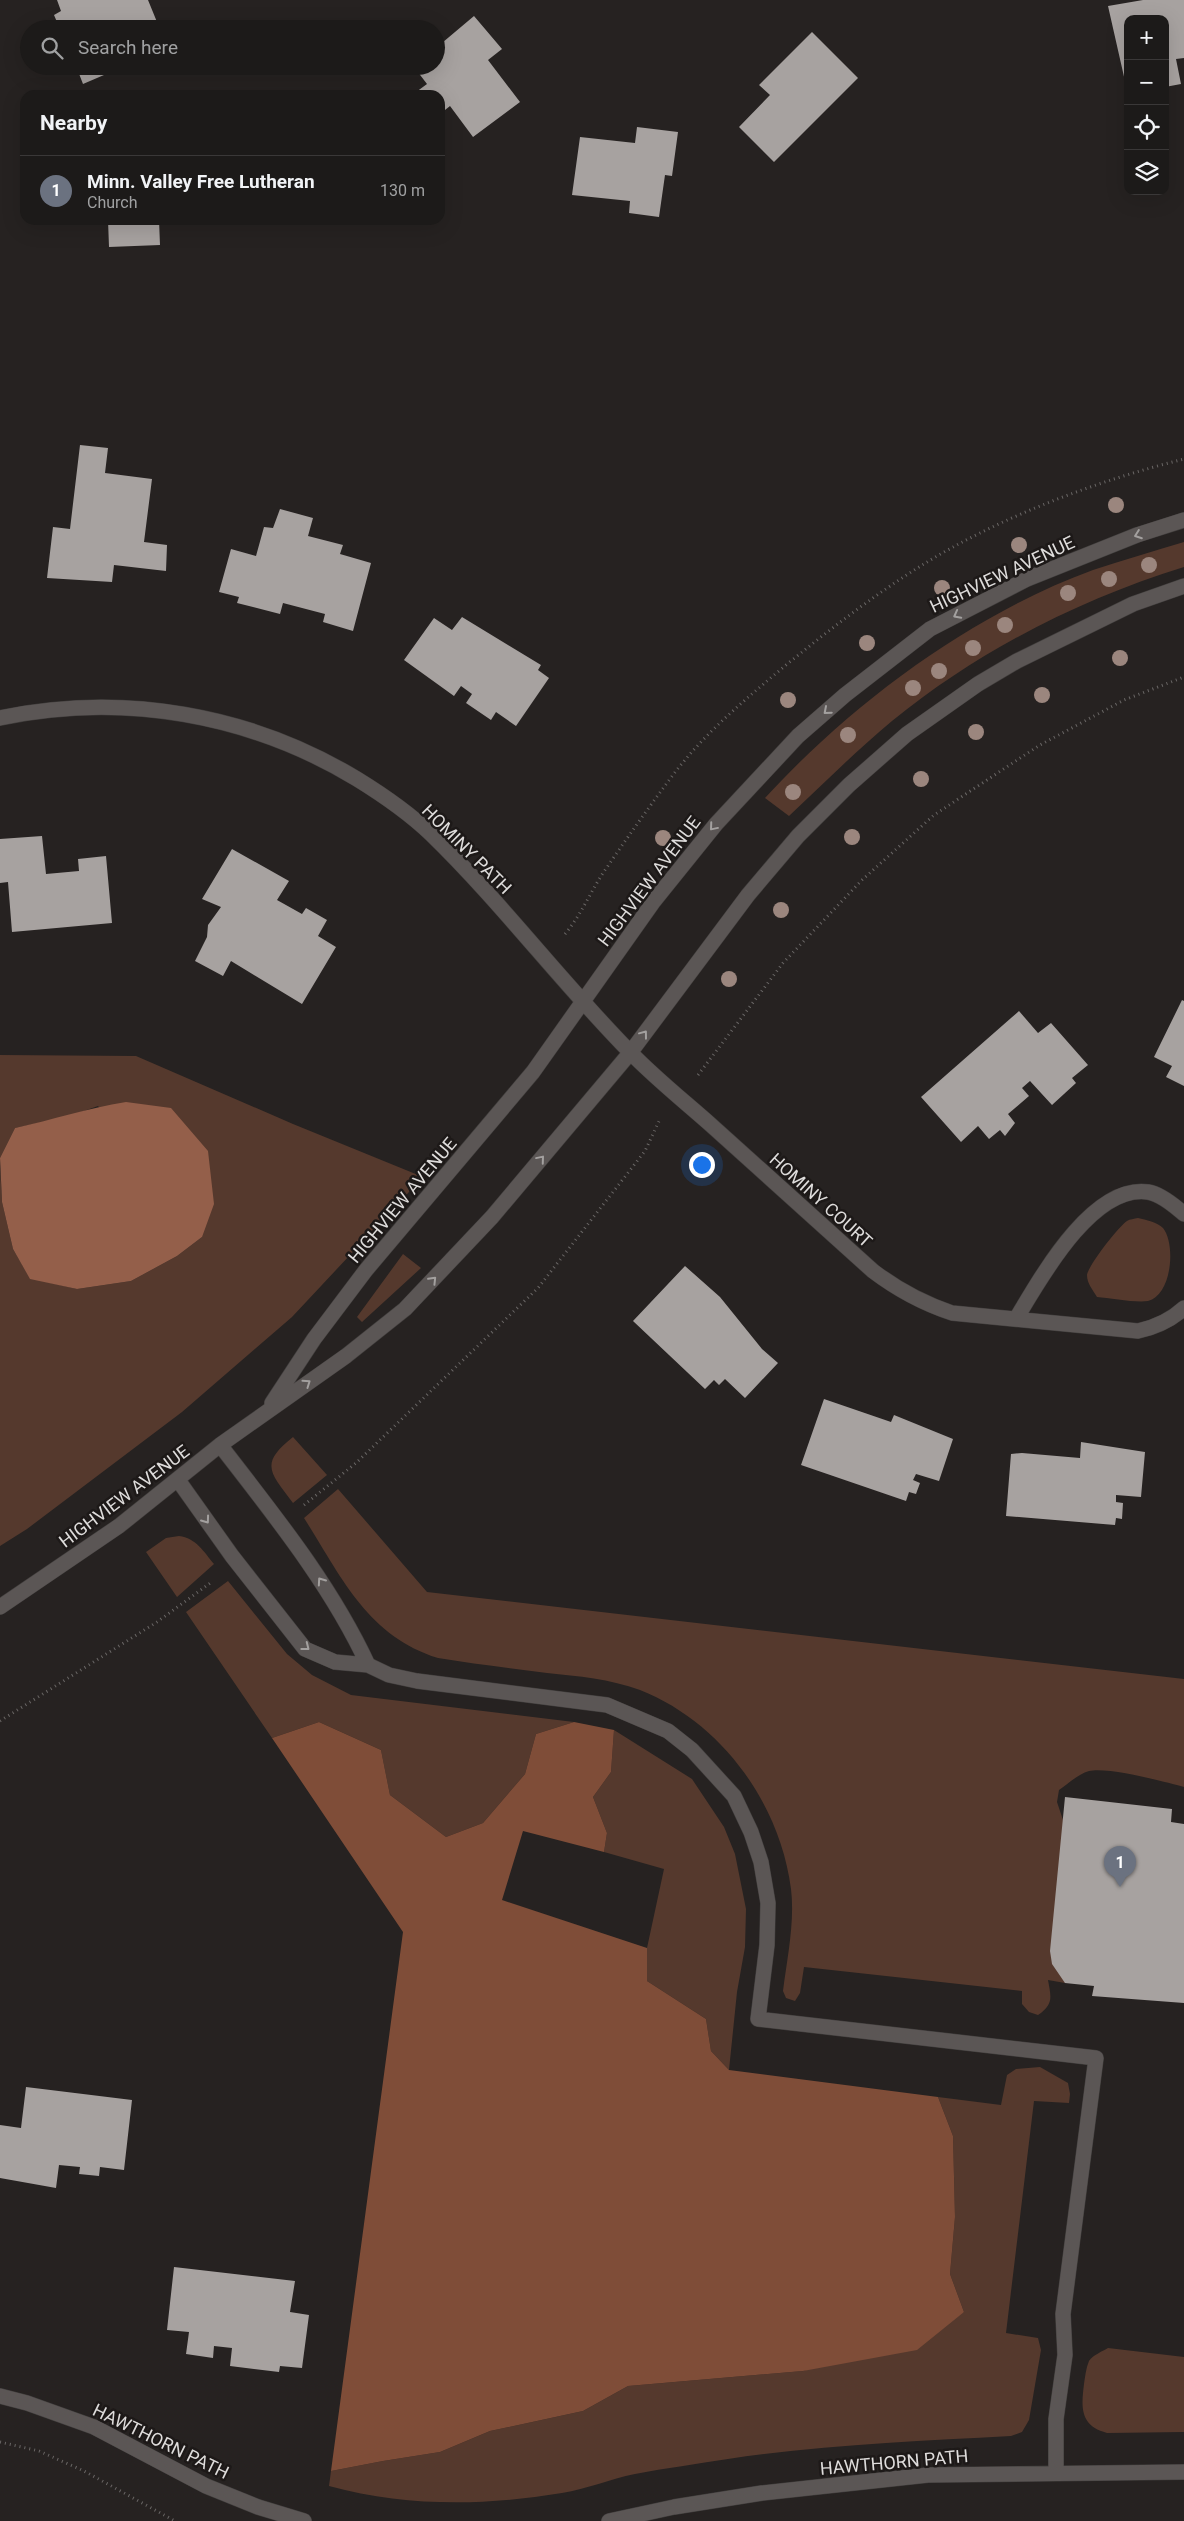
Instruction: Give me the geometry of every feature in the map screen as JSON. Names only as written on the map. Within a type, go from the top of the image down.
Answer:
[{"type":"street","name":"HIGHVIEW AVENUE","points":[[267,1411],[314,1339],[366,1270],[533,1072],[654,901],[716,824],[798,736],[845,695],[930,629],[978,603],[1036,576],[1137,535],[1184,520]]},
{"type":"street","name":"HIGHVIEW AVENUE","points":[[0,1607],[120,1526],[220,1445],[346,1356],[405,1309],[492,1217],[630,1052],[748,895],[798,836],[849,785],[907,734],[978,684],[1017,661],[1132,604],[1184,586]]},
{"type":"street","name":"HOMINY PATH","points":[[0,718],[28,712],[96,706],[156,709],[213,719],[271,737],[332,764],[383,795],[430,832],[630,1052]]},
{"type":"street","name":"HOMINY COURT","points":[[630,1052],[873,1272],[896,1289],[924,1303],[952,1313],[1138,1331],[1158,1326],[1175,1317],[1184,1308]]},
{"type":"street","points":[[1016,1319],[1038,1283],[1079,1225],[1103,1206],[1126,1194],[1148,1192],[1173,1204],[1184,1214]]},
{"type":"street","points":[[220,1445],[280,1524],[339,1608],[368,1666]]},
{"type":"street","points":[[178,1480],[305,1649],[335,1662],[368,1666],[389,1675],[417,1681],[607,1706],[668,1731],[692,1750],[734,1796],[761,1862],[768,1903],[766,1945],[758,2019],[1096,2058],[1063,2314],[1065,2355],[1056,2419],[1056,2473]]},
{"type":"street","name":"HAWTHORN PATH","points":[[0,2396],[27,2403],[94,2427],[206,2486],[258,2507],[304,2521]]},
{"type":"street","name":"HAWTHORN PATH","points":[[609,2521],[674,2507],[762,2493],[928,2475],[1184,2472]]},
{"type":"path","points":[[280,1524],[356,1463],[538,1288],[645,1151],[657,1123],[681,1098],[783,963],[862,880],[934,815],[1040,745],[1124,700],[1184,676]]},
{"type":"path","points":[[0,1721],[158,1622],[237,1561]]},
{"type":"path","points":[[0,2442],[39,2451],[84,2470],[175,2521]]},
{"type":"shaded area","points":[[1184,542],[1184,567],[1106,595],[1068,612],[1030,630],[959,672],[892,721],[789,816],[765,798],[836,728],[916,665],[959,636],[1003,611],[1093,570]]},
{"type":"shaded area","points":[[0,1055],[136,1056],[293,1124],[423,1177],[292,1317],[182,1412],[27,1529],[0,1546],[0,1166],[2,1202],[13,1249],[30,1278],[77,1289],[131,1281],[177,1256],[202,1237],[98,1106],[67,1117],[15,1128],[0,1158]]},
{"type":"shaded area","points":[[126,1102],[171,1108],[208,1151],[214,1204],[202,1237],[177,1256],[131,1281],[77,1289],[30,1279],[13,1249],[2,1202],[0,1158],[15,1128],[98,1107]]},
{"type":"shaded area","points":[[1138,1218],[1158,1224],[1167,1235],[1170,1245],[1169,1268],[1167,1279],[1162,1289],[1156,1297],[1148,1301],[1097,1297],[1090,1287],[1087,1275],[1092,1264],[1117,1231],[1128,1220]]},
{"type":"shaded area","points":[[403,1254],[421,1268],[362,1322],[357,1317]]},
{"type":"shaded area","points":[[293,1437],[327,1475],[293,1503],[274,1476],[272,1462],[275,1454]]},
{"type":"shaded area","points":[[338,1489],[427,1592],[1184,1679],[1184,1787],[1136,1775],[1098,1770],[1081,1774],[1059,1790],[1057,1802],[1063,1820],[1065,1983],[1048,1980],[1050,1991],[1049,2004],[1038,2015],[1029,2012],[1022,2004],[1022,1991],[804,1967],[800,1993],[795,2001],[786,1998],[783,1991],[790,1940],[792,1902],[785,1857],[774,1826],[760,1797],[742,1769],[720,1744],[696,1722],[669,1704],[640,1690],[594,1678],[438,1658],[413,1648],[392,1635],[358,1601],[304,1518]]},
{"type":"shaded area","points":[[179,1536],[195,1543],[214,1564],[177,1597],[146,1552],[166,1538]]},
{"type":"shaded area","points":[[228,1581],[287,1654],[312,1675],[351,1695],[574,1722],[536,1734],[525,1774],[483,1823],[446,1837],[390,1795],[381,1750],[319,1722],[272,1738],[186,1612]]},
{"type":"shaded area","points":[[319,1722],[381,1750],[390,1795],[446,1837],[483,1823],[525,1774],[536,1734],[574,1722],[614,1730],[611,1772],[593,1797],[607,1833],[604,1852],[523,1831],[502,1900],[647,1948],[647,1981],[706,2019],[711,2051],[729,2070],[938,2097],[953,2136],[955,2217],[950,2274],[964,2312],[917,2350],[803,2371],[628,2386],[583,2411],[490,2431],[440,2452],[331,2471],[403,1932],[272,1738]]},
{"type":"shaded area","points":[[614,1730],[692,1779],[724,1827],[735,1854],[746,1909],[745,1947],[737,1992],[729,2070],[711,2051],[706,2019],[647,1981],[647,1948],[664,1869],[604,1852],[607,1833],[593,1797],[611,1772]]},
{"type":"shaded area","points":[[1040,2067],[1068,2083],[1070,2094],[1069,2103],[1034,2101],[1006,2333],[1038,2338],[1041,2350],[1029,2420],[1022,2432],[1011,2436],[869,2444],[763,2454],[635,2474],[562,2493],[503,2500],[474,2502],[416,2501],[358,2493],[329,2486],[331,2471],[440,2452],[490,2431],[583,2411],[628,2386],[803,2371],[964,2312],[950,2274],[955,2217],[953,2136],[938,2097],[1001,2105],[1007,2075],[1016,2069]]},
{"type":"shaded area","points":[[1108,2348],[1184,2357],[1184,2432],[1107,2433],[1098,2430],[1087,2421],[1083,2408],[1086,2370],[1089,2361],[1095,2355]]},
{"type":"building","points":[[57,0],[148,0],[156,20],[56,20],[54,15],[61,11]]},
{"type":"building","points":[[1143,0],[1184,0],[1184,58],[1176,59],[1181,84],[1169,86],[1169,15],[1124,15],[1124,77],[1108,6]]},
{"type":"building","points":[[474,16],[502,49],[488,60],[520,102],[473,137],[450,106],[445,110],[445,90],[419,90],[427,84],[420,75],[445,75],[445,40]]},
{"type":"building","points":[[812,32],[858,78],[774,162],[739,127],[770,95],[759,85]]},
{"type":"building","points":[[80,75],[104,75],[83,84]]},
{"type":"building","points":[[637,127],[678,132],[672,176],[665,175],[659,217],[629,213],[630,201],[572,195],[580,137],[635,143]]},
{"type":"building","points":[[108,225],[159,225],[160,245],[109,247]]},
{"type":"building","points":[[80,445],[108,448],[105,473],[152,479],[144,542],[167,545],[166,571],[114,565],[112,582],[47,578],[53,527],[70,529]]},
{"type":"building","points":[[280,509],[313,518],[308,536],[343,545],[340,554],[371,563],[353,631],[323,622],[325,614],[283,603],[280,614],[237,603],[239,597],[219,592],[231,549],[256,556],[264,527],[273,528]]},
{"type":"building","points":[[462,617],[541,665],[538,670],[549,678],[516,726],[496,712],[491,720],[466,703],[472,694],[461,686],[454,696],[404,660],[434,618],[452,630]]},
{"type":"building","points":[[42,836],[46,874],[79,871],[78,859],[106,856],[112,923],[12,932],[8,882],[0,883],[0,839]]},
{"type":"building","points":[[232,849],[289,881],[277,900],[302,914],[306,908],[327,920],[318,936],[336,947],[302,1004],[231,961],[223,976],[195,961],[207,937],[208,925],[221,907],[202,899]]},
{"type":"building","points":[[1182,1000],[1184,1001],[1184,1086],[1166,1077],[1172,1066],[1154,1057]]},
{"type":"building","points":[[1019,1011],[1038,1033],[1051,1023],[1088,1065],[1072,1078],[1076,1083],[1052,1105],[1030,1081],[1022,1088],[1029,1096],[1008,1114],[1015,1123],[1005,1136],[1000,1130],[989,1139],[978,1126],[961,1142],[921,1097]]},
{"type":"building","points":[[685,1266],[720,1297],[762,1349],[778,1363],[745,1398],[725,1379],[719,1385],[714,1380],[705,1389],[633,1321]]},
{"type":"building","points":[[824,1399],[891,1422],[894,1415],[953,1439],[939,1481],[916,1474],[913,1480],[920,1483],[916,1494],[909,1492],[906,1501],[801,1465]]},
{"type":"building","points":[[1081,1442],[1145,1452],[1141,1497],[1116,1495],[1116,1502],[1123,1503],[1122,1519],[1116,1518],[1115,1525],[1006,1516],[1011,1454],[1022,1453],[1080,1458]]},
{"type":"building","points":[[1065,1797],[1172,1809],[1171,1822],[1184,1824],[1184,2003],[1092,1996],[1094,1986],[1065,1983],[1052,1964],[1050,1951]]},
{"type":"building","points":[[26,2087],[132,2100],[124,2170],[100,2167],[99,2176],[79,2174],[80,2167],[59,2165],[56,2188],[0,2178],[0,2125],[21,2128]]},
{"type":"building","points":[[174,2267],[295,2281],[290,2312],[309,2315],[302,2368],[280,2366],[279,2372],[230,2366],[232,2348],[214,2346],[213,2358],[186,2354],[189,2332],[167,2330]]},
{"type":"place","name":"Minn. Valley Free Lutheran","points":[[1120,1887]]}]
